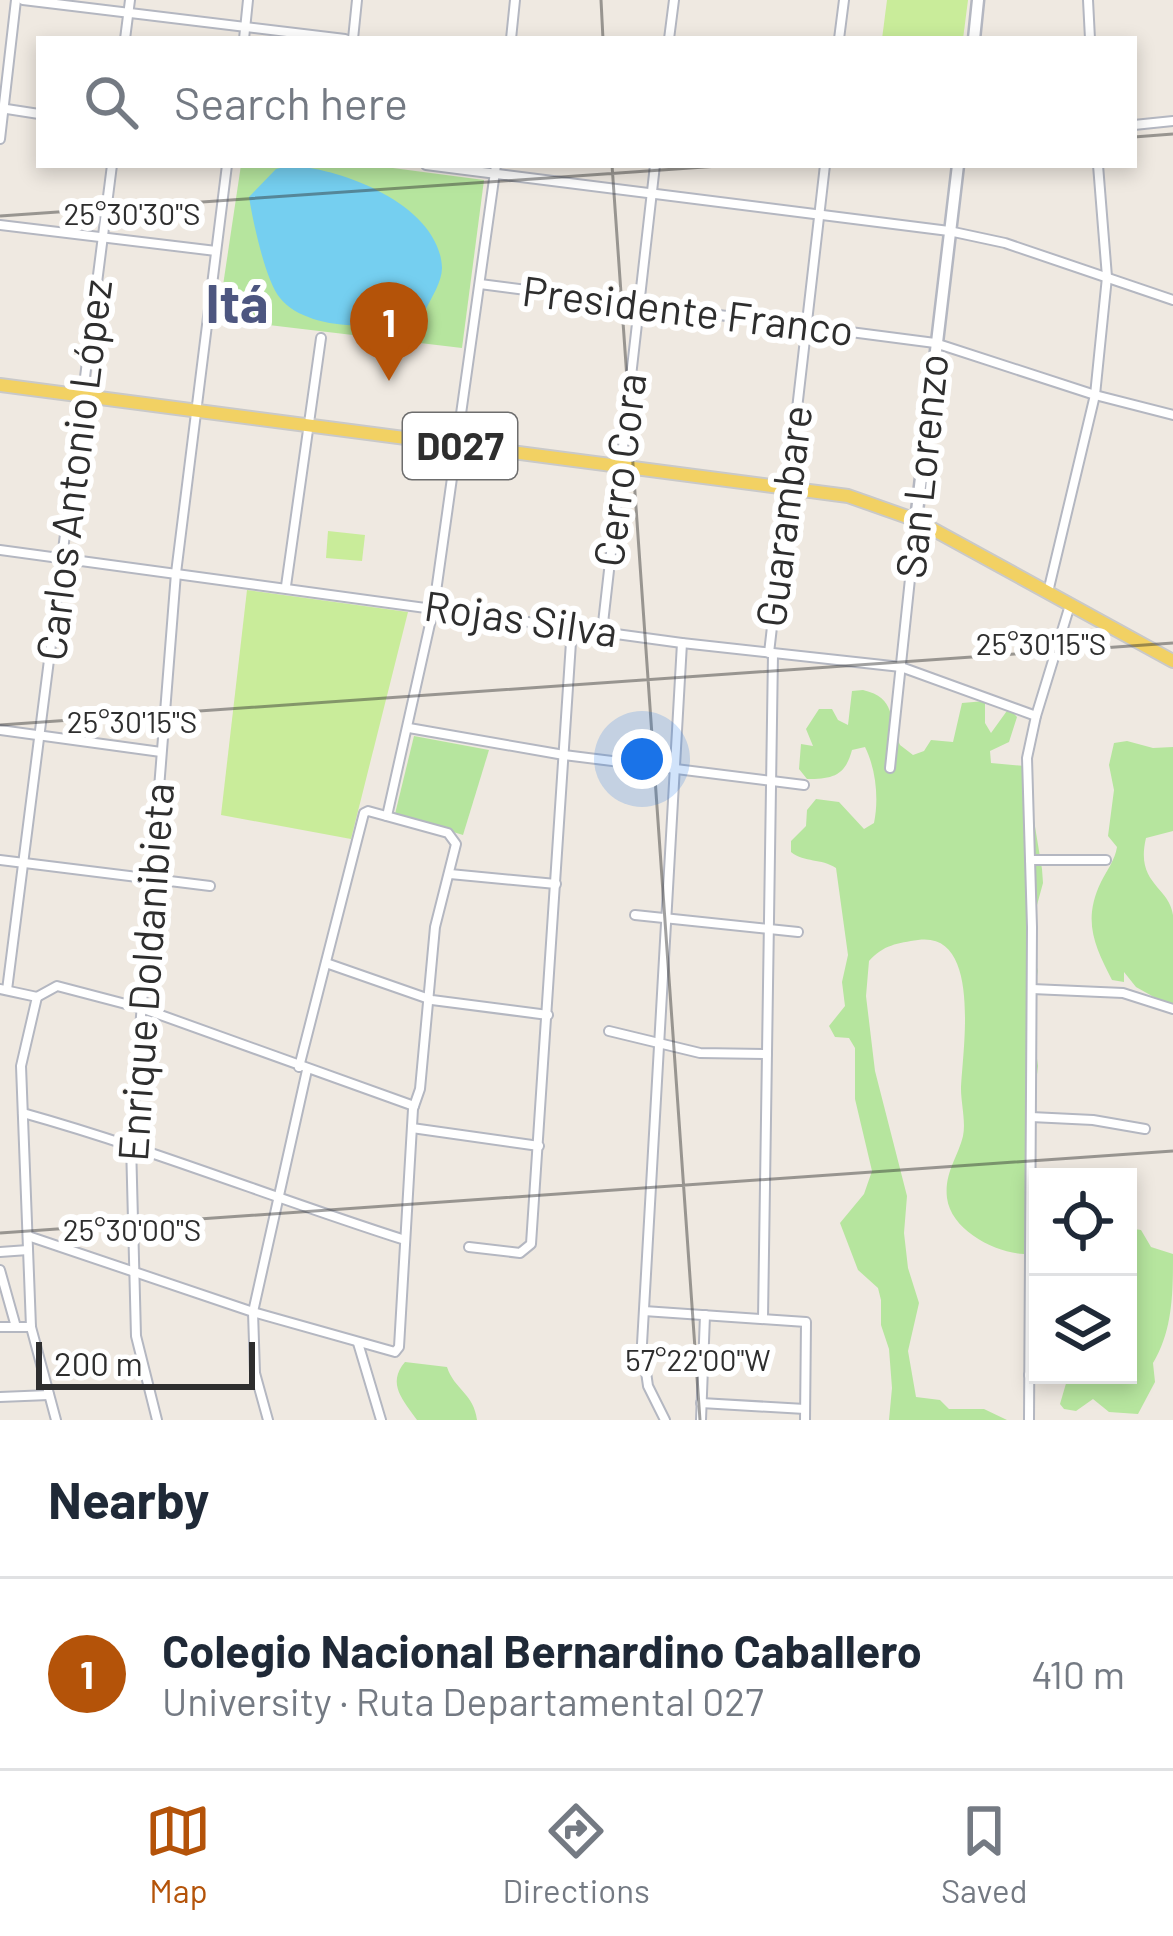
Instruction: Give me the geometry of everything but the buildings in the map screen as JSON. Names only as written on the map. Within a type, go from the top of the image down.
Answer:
[{"type":"main road","name":"D027","points":[[0,385],[848,496],[916,520],[1173,661]]},
{"type":"street","points":[[0,139],[20,0],[323,36]]},
{"type":"street","points":[[125,36],[130,0]]},
{"type":"street","points":[[244,36],[248,0]]},
{"type":"street","points":[[350,36],[357,0]]},
{"type":"street","points":[[511,36],[515,0]]},
{"type":"street","points":[[669,36],[674,0]]},
{"type":"street","points":[[839,36],[844,0]]},
{"type":"street","points":[[974,36],[978,0]]},
{"type":"street","points":[[1088,0],[1090,36]]},
{"type":"street","points":[[2,109],[36,114]]},
{"type":"street","points":[[1137,125],[1173,121]]},
{"type":"street","name":"Carlos Antonio López","points":[[3,989],[112,168]]},
{"type":"street","name":"Enrique Doldanibieta","points":[[157,1420],[136,1336],[131,1143],[176,573],[227,168]]},
{"type":"street","name":"Cerro Cora","points":[[602,632],[655,168]]},
{"type":"street","name":"Guarambare","points":[[763,1318],[771,653],[825,168]]},
{"type":"street","name":"San Lorenzo","points":[[890,768],[934,343],[958,168]]},
{"type":"street","points":[[1048,592],[1095,395],[1107,278],[1097,168]]},
{"type":"street","points":[[387,816],[434,606],[496,170],[949,231],[1005,243],[1173,299]]},
{"type":"street","points":[[0,225],[216,251]]},
{"type":"street","name":"Presidente Franco","points":[[480,284],[934,343],[1173,416]]},
{"type":"street","points":[[286,586],[322,338]]},
{"type":"street","name":"Rojas Silva","points":[[0,550],[682,643],[901,668],[1036,716]]},
{"type":"street","points":[[1030,1276],[1032,989],[1027,758],[1070,603]]},
{"type":"street","points":[[469,1247],[512,1253],[527,1251],[531,1244],[572,627]]},
{"type":"street","points":[[665,1420],[648,1386],[642,1344],[682,643]]},
{"type":"street","points":[[409,728],[564,755],[804,785]]},
{"type":"street","points":[[0,730],[161,752]]},
{"type":"street","points":[[28,1236],[253,1312],[390,1352],[399,1347],[414,1106],[420,1089],[435,928],[454,838],[368,811],[362,819],[326,963],[253,1312],[255,1373],[268,1420]]},
{"type":"street","points":[[0,860],[210,886]]},
{"type":"street","points":[[1030,860],[1106,860]]},
{"type":"street","points":[[450,874],[556,884]]},
{"type":"street","points":[[635,915],[798,932]]},
{"type":"street","points":[[326,963],[429,999],[548,1015]]},
{"type":"street","points":[[3,989],[37,997],[58,986],[141,1007],[414,1106]]},
{"type":"street","points":[[1032,989],[1123,993],[1173,1009]]},
{"type":"street","points":[[37,997],[21,1066],[31,1327],[56,1420]]},
{"type":"street","points":[[609,1031],[700,1053],[767,1054]]},
{"type":"street","points":[[23,1113],[131,1143],[280,1200],[405,1240]]},
{"type":"street","points":[[1031,1118],[1093,1120],[1144,1129]]},
{"type":"street","points":[[412,1128],[539,1146]]},
{"type":"street","points":[[0,1252],[28,1250]]},
{"type":"street","points":[[0,1270],[16,1327]]},
{"type":"street","points":[[644,1311],[806,1322],[805,1414],[701,1403]]},
{"type":"street","points":[[700,1420],[704,1315]]},
{"type":"street","points":[[0,1327],[31,1327]]},
{"type":"street","points":[[358,1341],[381,1420]]},
{"type":"street","points":[[1029,1384],[1029,1420]]},
{"type":"street","points":[[0,1397],[49,1395]]},
{"type":"green space","points":[[887,0],[968,0],[963,36],[882,36]]},
{"type":"green space","points":[[241,168],[393,168],[484,180],[462,348],[218,319]]},
{"type":"green space","points":[[328,531],[365,535],[362,561],[326,558]]},
{"type":"green space","points":[[247,590],[408,612],[351,839],[221,815]]},
{"type":"green space","points":[[852,691],[881,698],[900,745],[913,755],[924,751],[931,740],[953,742],[962,703],[985,701],[985,723],[991,733],[1009,708],[1017,717],[1009,742],[990,751],[991,763],[1025,766],[1043,883],[1028,938],[1038,971],[1030,1007],[1038,1066],[1024,1254],[1000,1249],[965,1230],[947,1198],[964,1125],[964,998],[952,954],[939,942],[918,940],[885,948],[869,961],[866,996],[875,1071],[907,1196],[904,1233],[919,1303],[908,1351],[916,1397],[940,1400],[949,1409],[984,1409],[1007,1420],[889,1420],[892,1388],[881,1300],[878,1288],[858,1270],[840,1223],[864,1194],[872,1171],[855,1099],[855,1048],[849,1038],[835,1037],[829,1026],[845,1006],[842,982],[848,955],[836,868],[791,852],[791,841],[806,826],[807,810],[816,799],[839,802],[864,829],[874,823],[876,784],[865,747],[852,750],[846,766],[831,777],[807,779],[799,769],[801,744],[813,746],[806,729],[819,709],[832,709],[848,725]]},
{"type":"green space","points":[[414,736],[489,750],[463,835],[395,814]]},
{"type":"green space","points":[[1114,743],[1173,747],[1173,831],[1146,838],[1144,853],[1149,875],[1173,915],[1173,1003],[1168,1005],[1136,987],[1124,972],[1124,982],[1112,980],[1093,933],[1095,896],[1117,847],[1108,836],[1114,790],[1109,765]]},
{"type":"green space","points":[[1137,1229],[1141,1230],[1151,1247],[1173,1254],[1170,1310],[1153,1363],[1155,1382],[1138,1414],[1109,1412],[1093,1399],[1076,1411],[1060,1404],[1066,1384],[1137,1384]]},
{"type":"green space","points":[[405,1362],[447,1367],[477,1420],[417,1420],[397,1385]]},
{"type":"water","points":[[310,168],[334,174],[406,208],[437,246],[442,268],[425,311],[392,322],[350,325],[310,318],[280,298],[265,264],[249,197],[276,169]]},
{"type":"place","name":"Colegio Nacional Bernardino Caballero","points":[[389,381]]},
{"type":"district","name":"Itá","points":[[237,304]]}]
